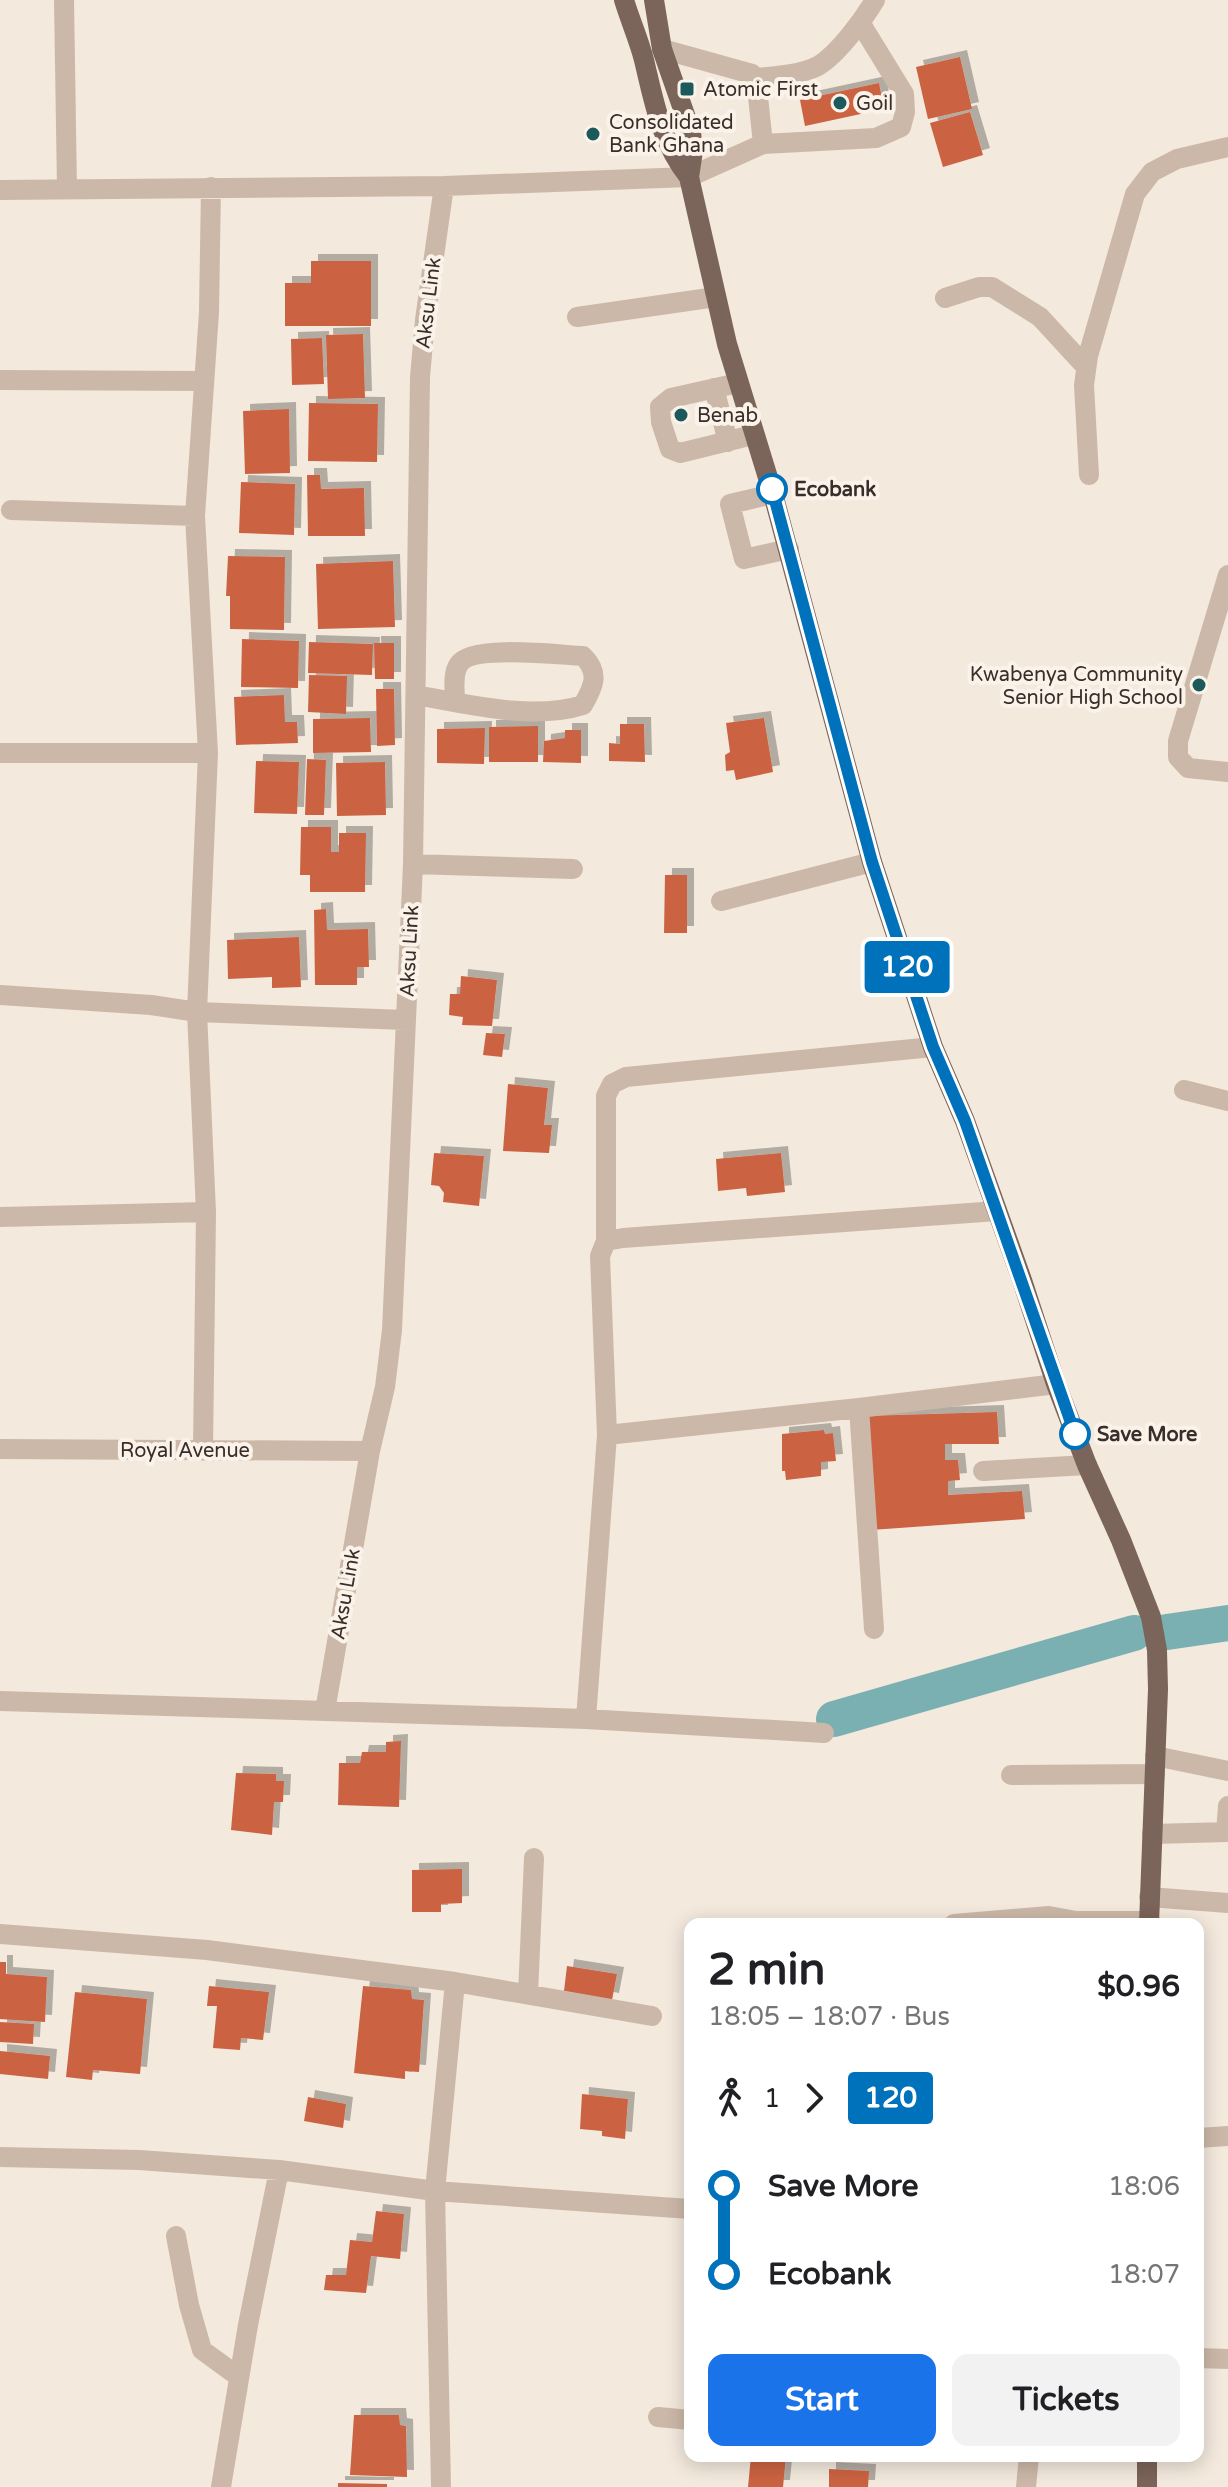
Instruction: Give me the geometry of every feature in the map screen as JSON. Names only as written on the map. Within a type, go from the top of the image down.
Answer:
[{"type":"main road","points":[[624,0],[643,56],[664,137],[689,177]]},
{"type":"main road","points":[[654,0],[662,49],[691,132],[693,151],[689,177],[716,297],[753,435],[789,549],[872,862],[933,1047],[965,1121],[1056,1384],[1151,1617],[1157,1663],[1149,1918]]},
{"type":"main road","points":[[1147,2462],[1147,2487]]},
{"type":"street","points":[[64,0],[67,189]]},
{"type":"street","points":[[662,49],[747,72],[756,78],[791,74],[819,65],[861,24],[875,0]]},
{"type":"street","points":[[0,190],[444,186],[689,177],[763,144],[876,138],[901,127],[905,112],[904,94],[861,24]]},
{"type":"street","points":[[756,78],[763,144]]},
{"type":"street","points":[[1089,475],[1084,413],[1086,367],[1135,194],[1152,172],[1177,159],[1228,147]]},
{"type":"street","name":"Aksu Link","points":[[325,1711],[370,1451],[385,1387],[392,1330],[413,864],[420,377],[444,186]]},
{"type":"street","points":[[203,1451],[206,1212],[197,1012],[208,753],[195,516],[209,312],[211,187]]},
{"type":"street","points":[[945,298],[979,287],[992,287],[1040,317],[1086,367]]},
{"type":"street","points":[[577,317],[716,297]]},
{"type":"street","points":[[0,380],[204,381]]},
{"type":"street","points":[[738,383],[680,395],[664,402],[660,407],[661,422],[673,452],[689,453],[753,435]]},
{"type":"street","points":[[714,388],[728,442]]},
{"type":"street","points":[[773,494],[730,504],[744,559],[789,549]]},
{"type":"street","points":[[11,510],[195,516]]},
{"type":"street","points":[[1228,575],[1178,741],[1178,757],[1188,768],[1228,772]]},
{"type":"street","points":[[416,695],[455,702],[500,709],[571,709],[583,705],[595,685],[595,675],[583,656],[530,653],[469,656],[459,663],[455,676],[455,702]]},
{"type":"street","points":[[0,753],[208,753]]},
{"type":"street","points":[[721,901],[872,862]]},
{"type":"street","points":[[413,864],[573,869]]},
{"type":"street","points":[[0,995],[151,1005],[197,1012],[405,1020]]},
{"type":"street","points":[[586,1719],[607,1435],[600,1256],[606,1241],[606,1096],[612,1084],[626,1077],[933,1047]]},
{"type":"street","points":[[1184,1090],[1228,1101]]},
{"type":"street","points":[[606,1241],[997,1211]]},
{"type":"street","points":[[0,1217],[206,1212]]},
{"type":"street","points":[[607,1435],[1056,1384]]},
{"type":"street","points":[[859,1408],[874,1629]]},
{"type":"street","name":"Royal Avenue","points":[[0,1449],[370,1451]]},
{"type":"street","points":[[983,1471],[1087,1465]]},
{"type":"street","points":[[0,1701],[586,1719],[824,1733]]},
{"type":"street","points":[[1011,1775],[1155,1765],[1228,1771]]},
{"type":"street","points":[[1152,1834],[1227,1832],[1228,1806]]},
{"type":"street","points":[[528,1994],[534,1858]]},
{"type":"street","points":[[1149,1897],[1228,1903]]},
{"type":"street","points":[[1025,1918],[1060,1918]]},
{"type":"street","points":[[0,1934],[207,1950],[455,1982],[652,2016]]},
{"type":"street","points":[[441,2487],[435,2191],[455,1982]]},
{"type":"street","points":[[1204,2138],[1228,2136]]},
{"type":"street","points":[[0,2157],[139,2160],[279,2170],[435,2191],[684,2209]]},
{"type":"street","points":[[221,2487],[279,2170]]},
{"type":"street","points":[[176,2236],[189,2305],[202,2350],[239,2377]]},
{"type":"street","points":[[1204,2358],[1228,2359]]},
{"type":"street","points":[[658,2417],[684,2419]]},
{"type":"street","points":[[1026,2487],[1028,2462]]},
{"type":"building","points":[[960,57],[972,109],[928,119],[916,67]]},
{"type":"building","points":[[879,83],[884,109],[805,126],[800,100]]},
{"type":"building","points":[[970,112],[983,155],[943,167],[930,123]]},
{"type":"building","points":[[311,261],[371,261],[371,326],[285,326],[285,283],[311,283]]},
{"type":"building","points":[[363,334],[365,398],[328,399],[326,335]]},
{"type":"building","points":[[322,338],[324,384],[292,385],[291,339]]},
{"type":"building","points":[[309,403],[378,404],[377,462],[308,461]]},
{"type":"building","points":[[289,409],[290,473],[245,474],[243,411]]},
{"type":"building","points":[[307,475],[320,475],[321,489],[364,488],[365,536],[308,536]]},
{"type":"building","points":[[241,482],[295,484],[294,535],[239,533]]},
{"type":"building","points":[[228,556],[285,557],[284,630],[230,629],[230,596],[226,596]]},
{"type":"building","points":[[393,561],[395,627],[318,629],[316,564]]},
{"type":"building","points":[[242,639],[299,641],[298,688],[241,687]]},
{"type":"building","points":[[309,642],[373,644],[372,675],[308,673]]},
{"type":"building","points":[[374,643],[394,643],[394,679],[375,679]]},
{"type":"building","points":[[309,675],[347,676],[346,714],[308,712]]},
{"type":"building","points":[[376,689],[394,689],[395,745],[377,746]]},
{"type":"building","points":[[284,695],[285,722],[297,722],[298,743],[236,745],[234,697]]},
{"type":"building","points":[[370,718],[371,752],[313,753],[313,719]]},
{"type":"building","points":[[764,718],[773,772],[736,780],[734,770],[726,771],[725,755],[730,752],[726,723]]},
{"type":"building","points":[[620,724],[644,724],[645,762],[609,761],[609,743],[620,744]]},
{"type":"building","points":[[538,726],[538,762],[489,762],[489,727]]},
{"type":"building","points":[[485,728],[484,764],[437,763],[437,729]]},
{"type":"building","points":[[565,730],[581,730],[581,763],[543,762],[544,741],[565,738]]},
{"type":"building","points":[[307,759],[326,760],[324,815],[305,815]]},
{"type":"building","points":[[256,761],[299,762],[297,814],[254,813]]},
{"type":"building","points":[[385,762],[386,815],[337,816],[336,763]]},
{"type":"building","points":[[301,827],[331,827],[331,852],[339,852],[339,833],[366,833],[365,892],[310,892],[310,875],[300,875]]},
{"type":"building","points":[[665,875],[687,875],[687,933],[664,933]]},
{"type":"building","points":[[326,909],[327,930],[368,929],[369,967],[357,967],[357,985],[315,985],[314,910]]},
{"type":"building","points":[[299,937],[301,987],[272,988],[272,977],[228,979],[227,940]]},
{"type":"building","points":[[461,976],[497,980],[492,1026],[462,1025],[463,1017],[449,1015],[450,994],[460,994]]},
{"type":"building","points":[[486,1033],[505,1034],[502,1057],[483,1055]]},
{"type":"building","points":[[508,1084],[548,1088],[544,1125],[552,1125],[549,1153],[503,1151]]},
{"type":"building","points":[[434,1153],[484,1156],[479,1206],[443,1202],[444,1193],[439,1186],[431,1185]]},
{"type":"building","points":[[781,1153],[785,1192],[747,1196],[746,1188],[718,1191],[716,1159]]},
{"type":"building","points":[[997,1412],[999,1444],[945,1444],[945,1460],[958,1460],[960,1480],[948,1481],[948,1495],[1022,1491],[1025,1519],[871,1530],[866,1416]]},
{"type":"building","points":[[824,1430],[825,1434],[833,1433],[836,1461],[821,1462],[821,1476],[786,1480],[785,1471],[782,1471],[782,1434]]},
{"type":"building","points":[[401,1741],[399,1807],[338,1805],[339,1763],[360,1763],[362,1752],[386,1752],[386,1742]]},
{"type":"building","points":[[236,1773],[276,1774],[276,1781],[284,1781],[283,1802],[274,1802],[272,1835],[231,1830]]},
{"type":"building","points":[[462,1869],[462,1903],[441,1904],[441,1912],[412,1912],[412,1870]]},
{"type":"building","points":[[0,1962],[6,1962],[6,1974],[47,1977],[45,2022],[0,2019]]},
{"type":"building","points":[[567,1966],[617,1974],[612,2000],[564,1991]]},
{"type":"building","points":[[209,1986],[269,1992],[263,2040],[241,2038],[240,2050],[213,2048],[217,2006],[207,2006]]},
{"type":"building","points":[[363,1986],[411,1990],[412,1999],[424,2000],[419,2072],[405,2071],[405,2079],[354,2073]]},
{"type":"building","points":[[75,1992],[147,1999],[140,2074],[93,2070],[92,2080],[66,2077]]},
{"type":"building","points":[[0,2022],[34,2024],[33,2044],[0,2042]]},
{"type":"building","points":[[0,2051],[50,2056],[48,2079],[0,2074]]},
{"type":"building","points":[[582,2094],[628,2099],[625,2139],[602,2136],[602,2131],[580,2129]]},
{"type":"building","points":[[308,2097],[346,2104],[343,2128],[304,2121]]},
{"type":"building","points":[[376,2211],[404,2214],[400,2259],[371,2256],[366,2293],[324,2290],[326,2275],[346,2275],[350,2240],[372,2242]]},
{"type":"building","points":[[354,2415],[399,2415],[400,2425],[406,2426],[407,2477],[350,2475]]},
{"type":"building","points":[[750,2462],[785,2462],[783,2487],[748,2487]]},
{"type":"building","points":[[829,2469],[869,2471],[868,2487],[829,2487]]},
{"type":"building","points":[[338,2483],[387,2484],[387,2487],[338,2487]]},
{"type":"waterway","points":[[1167,1632],[1228,1623]]},
{"type":"waterway","points":[[834,1719],[1134,1633]]},
{"type":"bus line","name":"120","points":[[772,489],[872,862],[933,1047],[965,1121],[1075,1434]]},
{"type":"place","name":"Atomic First","points":[[687,89]]},
{"type":"place","name":"Goil","points":[[840,103]]},
{"type":"place","name":"Consolidated Bank Ghana","points":[[593,134]]},
{"type":"place","name":"Benab","points":[[681,415]]},
{"type":"place","name":"Ecobank","points":[[772,489]]},
{"type":"place","name":"Kwabenya Community Senior High School","points":[[1199,685]]},
{"type":"place","name":"Save More","points":[[1075,1434]]}]
